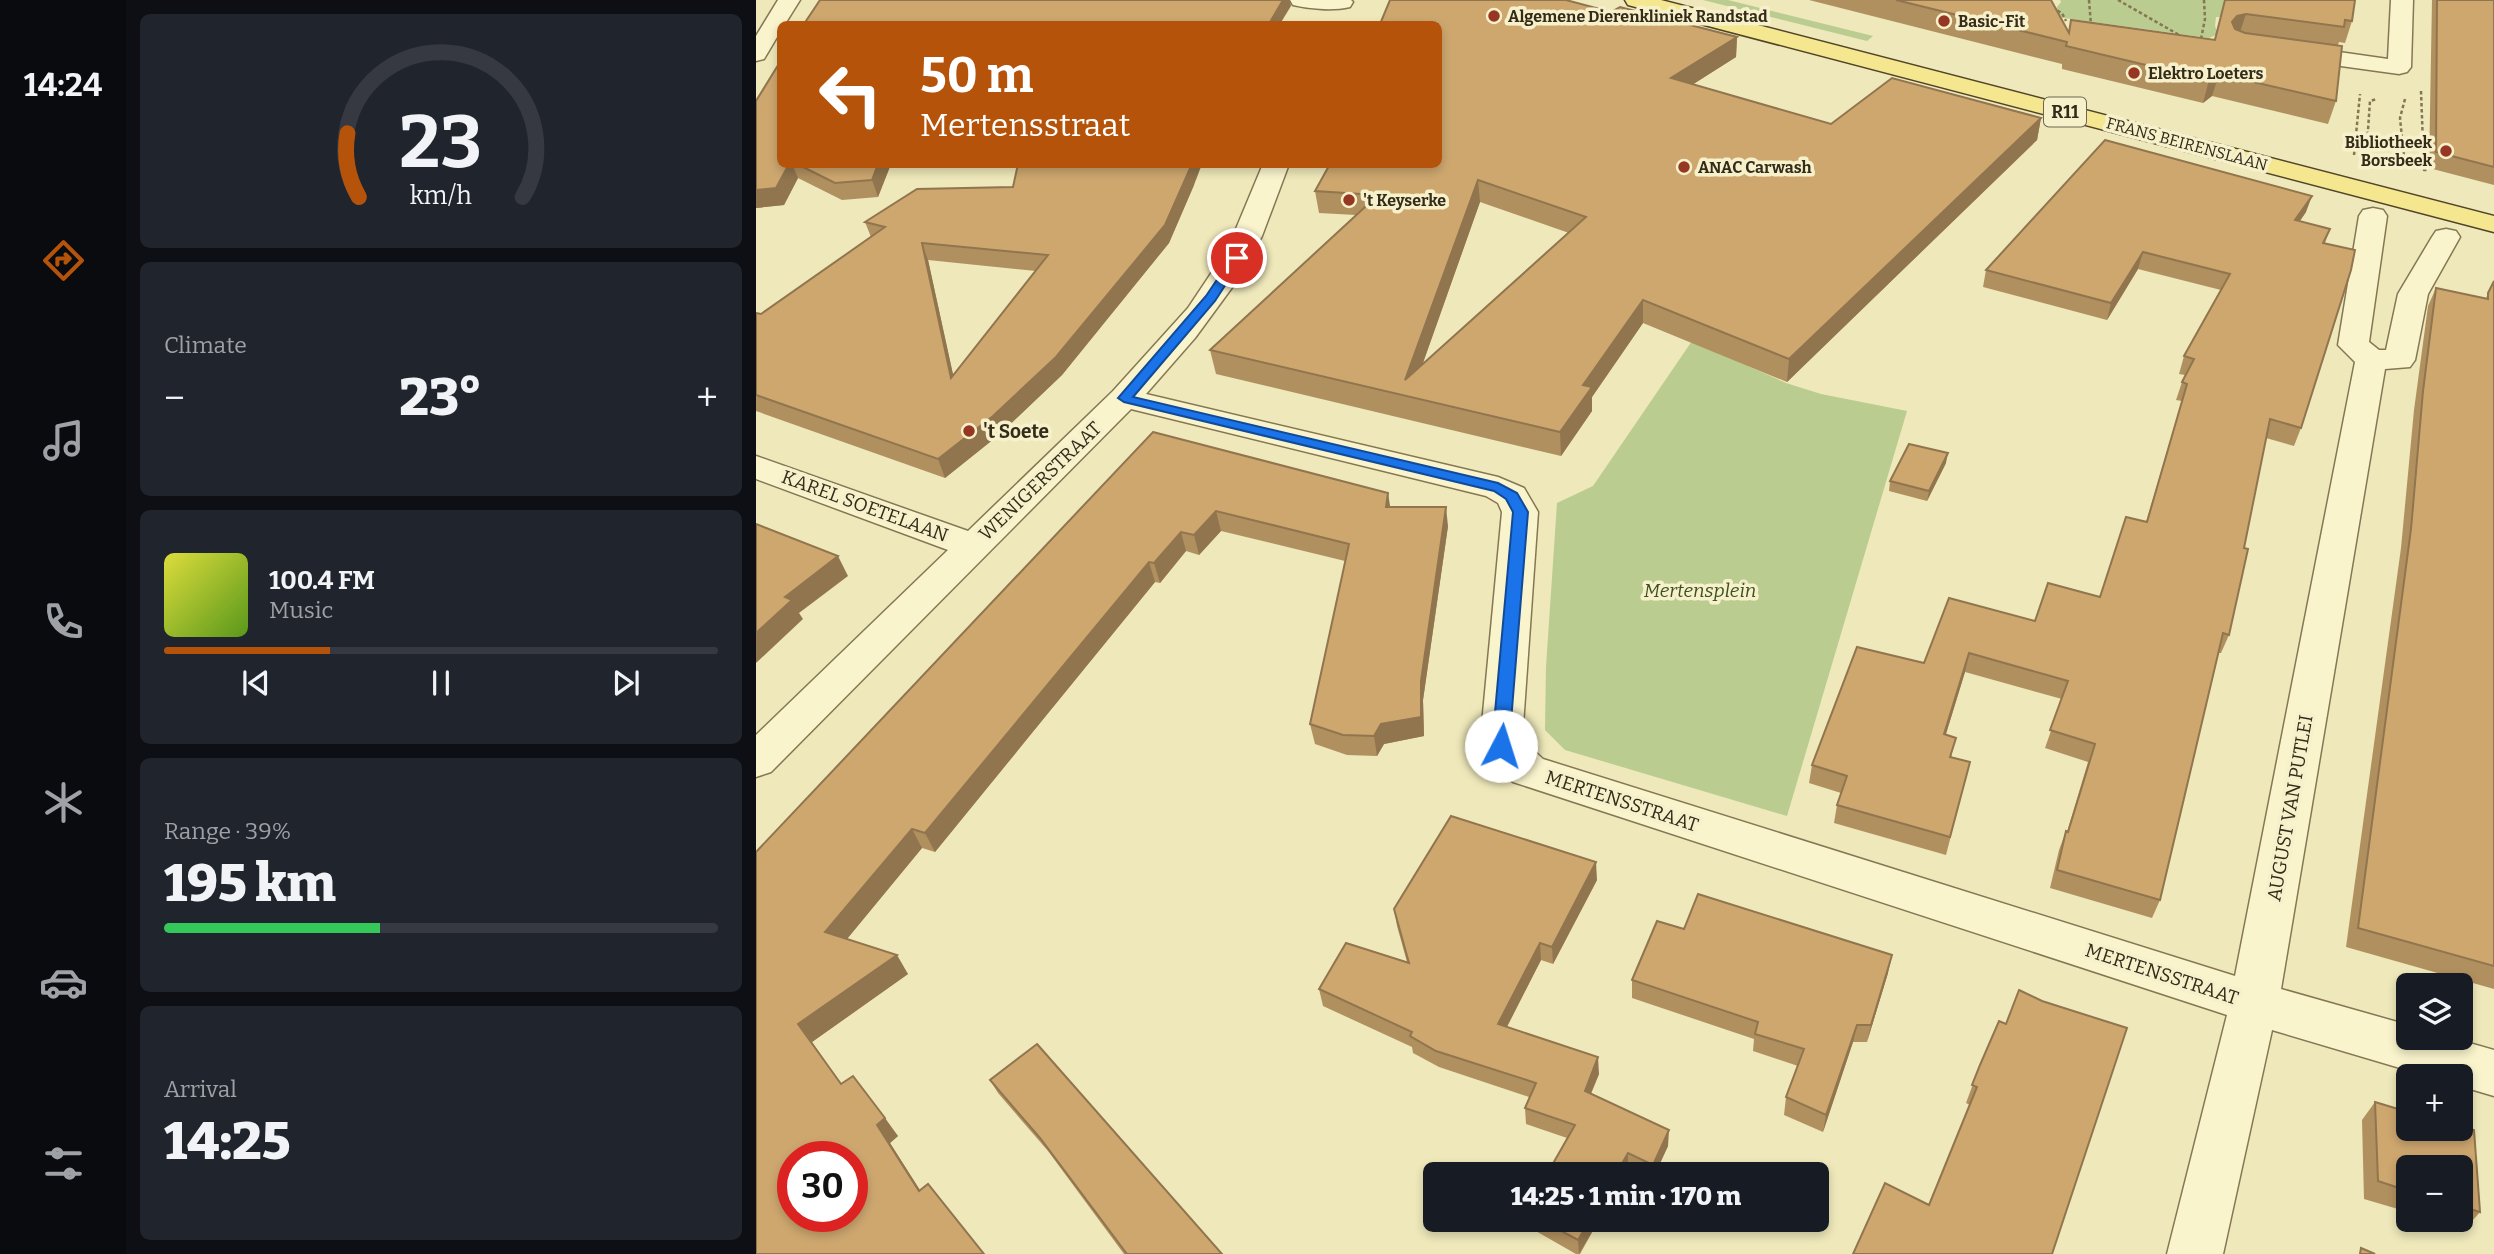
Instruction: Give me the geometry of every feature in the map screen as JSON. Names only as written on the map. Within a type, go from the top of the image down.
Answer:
[{"type":"main road","name":"FRANS BEIRENSLAAN","points":[[1636,0],[2494,224]]},
{"type":"street","points":[[756,54],[789,0]]},
{"type":"street","points":[[1301,0],[1343,1],[1336,21]]},
{"type":"street","points":[[2266,48],[2399,66],[2402,0]]},
{"type":"street","name":"WENIGERSTRAAT","points":[[756,761],[1124,398],[1179,338],[1237,258],[1274,168]]},
{"type":"street","points":[[2373,216],[2353,345],[2371,359],[2399,360],[2413,294],[2446,237]]},
{"type":"street","name":"AUGUST VAN PUTLEI","points":[[2194,1254],[2254,1003],[2371,359]]},
{"type":"street","name":"MERTENSSTRAAT","points":[[1124,398],[1498,488],[1512,496],[1520,512],[1501,746],[1528,771],[2254,1003]]},
{"type":"street","name":"KAREL SOETELAAN","points":[[756,467],[974,545]]},
{"type":"street","points":[[2254,1003],[2494,1073]]},
{"type":"path","points":[[2089,0],[2091,25]]},
{"type":"path","points":[[2118,0],[2139,9],[2183,37]]},
{"type":"path","points":[[2201,39],[2205,19],[2204,0]]},
{"type":"path","points":[[2050,8],[2062,13],[2066,21]]},
{"type":"path","points":[[2354,157],[2363,62]]},
{"type":"path","points":[[2399,66],[2420,69],[2424,170],[2434,172]]},
{"type":"path","points":[[2365,166],[2370,100],[2384,97]]},
{"type":"path","points":[[2395,97],[2405,97],[2400,118],[2406,178]]},
{"type":"green space","points":[[1703,0],[1728,0],[1873,36],[1867,41]]},
{"type":"green space","points":[[2060,0],[2229,0],[2222,17],[2216,17],[2218,34],[2209,38],[2050,16]]},
{"type":"green space","name":"Mertensplein","points":[[1692,341],[1786,383],[1821,394],[1907,411],[1787,816],[1565,750],[1545,730],[1546,667],[1557,503],[1593,486]]},
{"type":"building","points":[[820,0],[1283,0],[1271,21],[806,21]]},
{"type":"building","points":[[1390,0],[1566,0],[1611,12],[1620,7],[1737,37],[1671,78],[1831,124],[1892,78],[2041,118],[1789,359],[1643,300],[1583,385],[1592,387],[1560,432],[1210,350],[1378,195],[1315,191],[1328,168],[1442,168],[1442,21],[1381,21]],"holes":[[[1478,180],[1586,217],[1405,380]]]},
{"type":"building","points":[[1896,0],[2051,0],[2069,33],[2071,20],[2215,40],[2225,0],[2355,0],[2352,21],[2345,20],[2344,27],[2246,14],[2237,16],[2232,22],[2235,29],[2245,33],[2342,46],[2336,101],[2219,74],[2209,80],[2066,46],[2067,42]]},
{"type":"building","points":[[2437,0],[2494,0],[2494,167],[2436,152]]},
{"type":"building","points":[[777,67],[777,168],[787,168],[776,188],[756,190],[756,101]]},
{"type":"building","points":[[2105,140],[2312,196],[2295,220],[2330,229],[2323,243],[2355,250],[2301,428],[2270,419],[2244,548],[2248,549],[2229,635],[2223,633],[2160,900],[2057,870],[2066,831],[2068,832],[2095,744],[2050,730],[2068,681],[1969,653],[1944,734],[1956,738],[1950,757],[1970,762],[1950,837],[1837,805],[1847,776],[1812,765],[1857,647],[1924,663],[1949,598],[2035,621],[2048,583],[2100,597],[2126,517],[2147,522],[2187,384],[2182,382],[2194,359],[2184,356],[2230,274],[2143,252],[2111,303],[1986,270]]},
{"type":"building","points":[[805,168],[876,168],[872,180],[835,183]]},
{"type":"building","points":[[1017,168],[1190,168],[1165,225],[1056,357],[993,416],[938,459],[756,395],[756,313],[761,314],[885,227],[865,222],[917,189],[1013,187]],"holes":[[[922,243],[1048,255],[951,378]]]},
{"type":"building","points":[[2494,281],[2494,966],[2358,928],[2411,529],[2423,391],[2436,288],[2488,299]]},
{"type":"building","points":[[1153,432],[1388,493],[1386,507],[1446,507],[1421,681],[1421,717],[1381,724],[1374,736],[1343,735],[1310,724],[1349,544],[1216,511],[1194,535],[1181,532],[1154,563],[1149,562],[925,833],[912,829],[825,932],[897,955],[798,1024],[841,1084],[853,1076],[885,1118],[877,1125],[919,1191],[928,1184],[984,1254],[756,1254],[756,852]]},
{"type":"building","points":[[1909,444],[1948,453],[1929,491],[1890,481]]},
{"type":"building","points":[[756,524],[838,556],[785,597],[792,600],[756,633]]},
{"type":"building","points":[[1451,816],[1596,862],[1552,947],[1540,943],[1498,1024],[1598,1057],[1585,1091],[1669,1130],[1654,1162],[1647,1162],[1628,1153],[1623,1162],[1554,1162],[1575,1125],[1525,1108],[1536,1083],[1436,1051],[1410,1036],[1412,1032],[1319,989],[1346,943],[1409,963],[1394,909]]},
{"type":"building","points":[[1698,894],[1892,955],[1871,1025],[1857,1025],[1826,1115],[1786,1097],[1804,1049],[1755,1034],[1758,1022],[1632,980],[1657,921],[1684,929]]},
{"type":"building","points":[[2019,990],[2042,1001],[2127,1028],[2052,1254],[1853,1254],[1885,1183],[1929,1205],[1977,1087],[1972,1085],[1980,1065],[1999,1021],[2006,1024]]},
{"type":"building","points":[[1037,1044],[1222,1254],[1127,1254],[1040,1138],[990,1080]]},
{"type":"building","points":[[2375,1102],[2396,1108],[2396,1141],[2473,1141],[2474,1130],[2480,1212],[2473,1210],[2473,1155],[2396,1155],[2396,1187],[2378,1181]]},
{"type":"building","points":[[1563,1232],[1583,1232],[1578,1240]]},
{"type":"building","points":[[2361,1248],[2375,1254],[2360,1254]]},
{"type":"place","name":"Algemene Dierenkliniek Randstad","points":[[1494,16]]},
{"type":"place","name":"Basic-Fit","points":[[1944,21]]},
{"type":"place","name":"Elektro Loeters","points":[[2134,73]]},
{"type":"place","name":"Bibliotheek Borsbeek","points":[[2446,151]]},
{"type":"place","name":"ANAC Carwash","points":[[1684,167]]},
{"type":"place","name":"'t Keyserke","points":[[1349,200]]},
{"type":"place","name":"'t Soete","points":[[969,431]]},
{"type":"route","points":[[1237,258],[1211,299],[1124,398],[1498,488],[1512,496],[1520,512],[1501,746]]}]
